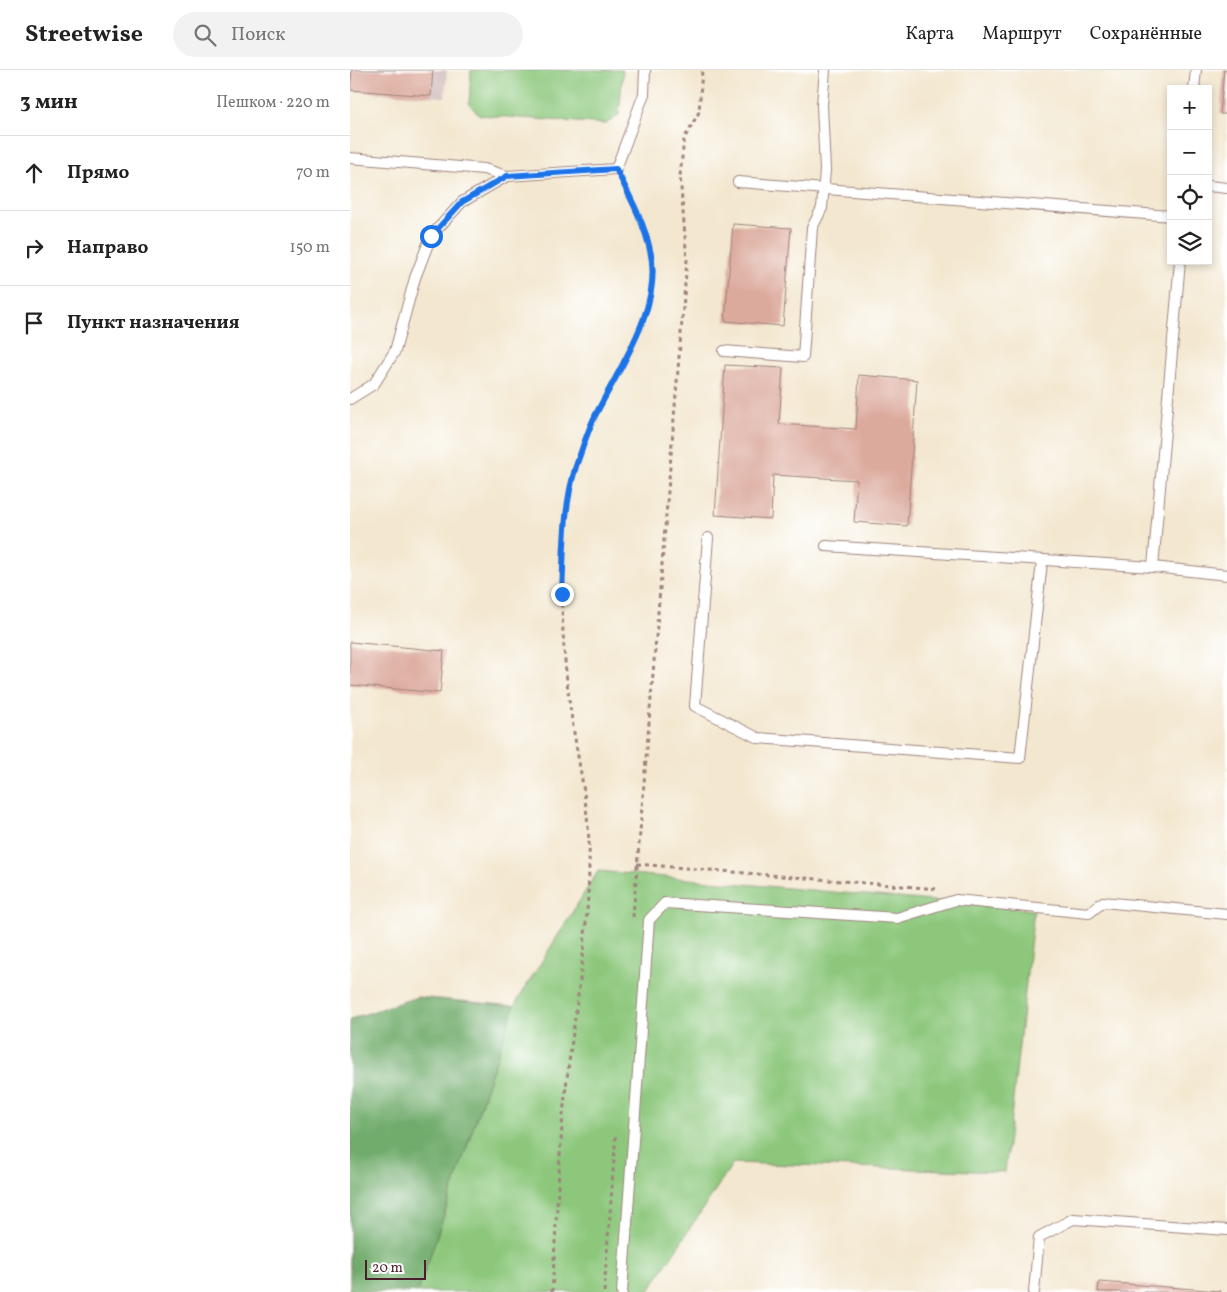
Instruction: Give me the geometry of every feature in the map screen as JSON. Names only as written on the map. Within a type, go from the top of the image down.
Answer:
[{"type":"lane","points":[[350,158],[484,169],[507,176],[616,169],[644,94],[645,70]]},
{"type":"lane","points":[[724,351],[803,357],[812,228],[822,208],[824,188],[822,105],[825,70]]},
{"type":"lane","points":[[1194,85],[1196,70]]},
{"type":"lane","points":[[350,399],[374,384],[396,351],[415,278],[431,236],[462,202],[507,176]]},
{"type":"lane","points":[[738,182],[1167,216]]},
{"type":"lane","points":[[1212,186],[1227,188]]},
{"type":"lane","points":[[1153,567],[1180,265]]},
{"type":"lane","points":[[708,538],[695,706],[758,738],[1001,757],[1020,758],[1042,562]]},
{"type":"lane","points":[[826,546],[1042,562],[1153,567],[1227,575]]},
{"type":"lane","points":[[622,1292],[649,920],[665,903],[897,918],[956,900],[1089,913],[1103,902],[1227,914]]},
{"type":"lane","points":[[1034,1292],[1039,1237],[1073,1219],[1227,1230]]},
{"type":"path","points":[[632,924],[687,260],[680,176],[684,138],[699,112],[702,70]]},
{"type":"path","points":[[552,1292],[563,1115],[583,946],[590,865],[587,813],[563,650],[562,594],[567,505],[576,467],[594,419],[641,327],[653,278],[650,250],[633,204],[616,169]]},
{"type":"path","points":[[637,864],[944,889]]},
{"type":"path","points":[[604,1292],[617,1123]]},
{"type":"shaded area","points":[[350,70],[447,70],[445,97],[350,91]]},
{"type":"green space","points":[[471,70],[623,70],[619,115],[606,124],[479,115],[469,104]]},
{"type":"green space","points":[[598,871],[1034,910],[1005,1172],[733,1163],[648,1292],[418,1292],[514,1006]]},
{"type":"green space","points":[[417,997],[514,1006],[418,1292],[350,1292],[350,1019]]},
{"type":"building","points":[[352,70],[433,70],[431,96],[350,90]]},
{"type":"building","points":[[1224,70],[1227,70],[1227,114],[1220,114]]},
{"type":"building","points":[[733,224],[791,228],[783,326],[725,321]]},
{"type":"building","points":[[725,365],[783,368],[779,424],[856,429],[859,375],[917,380],[907,526],[854,522],[857,480],[773,475],[771,519],[715,515]]},
{"type":"building","points":[[350,642],[444,651],[440,693],[350,685]]},
{"type":"building","points":[[1099,1282],[1221,1291],[1221,1292],[1098,1292]]},
{"type":"route","points":[[431,236],[462,202],[507,176],[616,169],[633,204],[650,250],[653,278],[641,327],[594,419],[576,467],[567,505],[562,594]]}]
